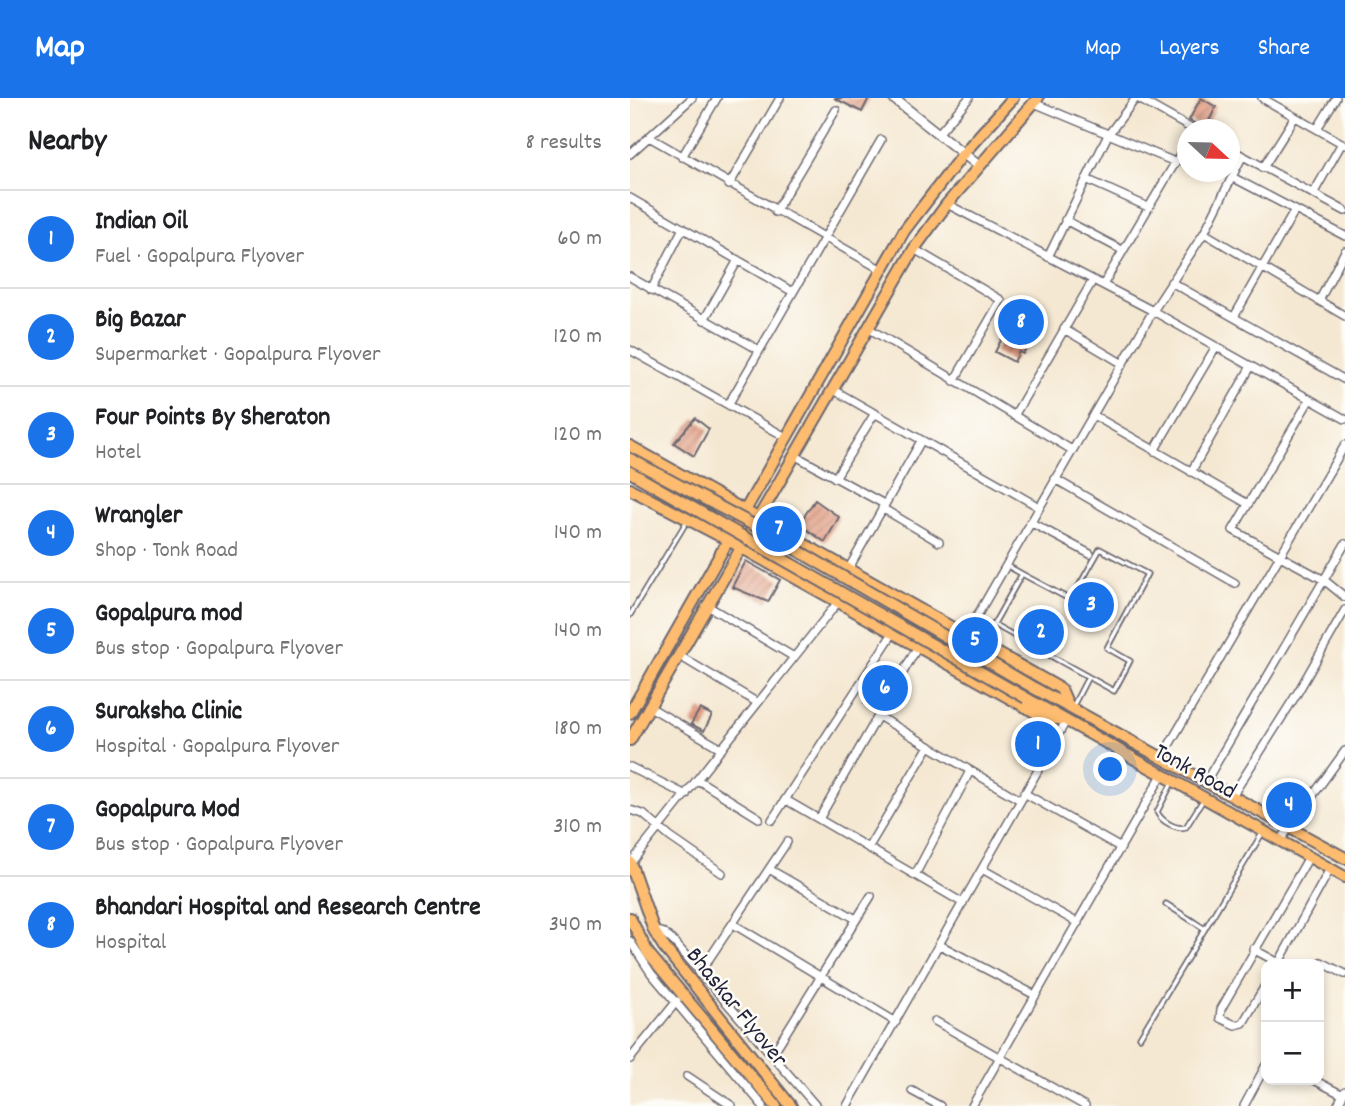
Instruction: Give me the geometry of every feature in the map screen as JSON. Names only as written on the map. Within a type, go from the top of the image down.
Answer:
[{"type":"main road","points":[[630,713],[726,539],[904,231],[963,154],[1013,98]]},
{"type":"main road","points":[[630,740],[677,654],[914,249],[978,166],[1036,101]]},
{"type":"main road","points":[[630,446],[1061,689],[1070,707]]},
{"type":"main road","name":"Tonk Road","points":[[630,460],[761,528],[1034,688],[1345,858]]},
{"type":"main road","points":[[655,460],[634,491],[726,539],[917,649],[1047,719],[1064,720]]},
{"type":"main road","points":[[630,472],[1064,720]]},
{"type":"main road","points":[[871,621],[888,591]]},
{"type":"main road","name":"Tonk Road","points":[[1064,720],[1345,877]]},
{"type":"main road","name":"Bhaskar Flyover","points":[[630,863],[654,931],[664,947],[791,1106]]},
{"type":"main road","name":"Bhaskar Flyover","points":[[630,918],[633,943],[648,953],[776,1106]]},
{"type":"street","points":[[630,154],[692,98]]},
{"type":"street","points":[[681,157],[717,98]]},
{"type":"street","points":[[729,185],[780,98]]},
{"type":"street","points":[[892,98],[978,166]]},
{"type":"street","points":[[938,134],[969,98]]},
{"type":"street","points":[[1048,257],[1108,135],[1137,98],[1177,120]]},
{"type":"street","points":[[1262,98],[1343,144],[1313,194]]},
{"type":"street","points":[[1317,129],[1336,98]]},
{"type":"street","points":[[1036,101],[1108,135],[1175,162]]},
{"type":"street","points":[[775,212],[836,110]]},
{"type":"street","points":[[1263,168],[1295,117]]},
{"type":"street","points":[[649,137],[775,212],[882,270]]},
{"type":"street","points":[[728,405],[881,140]]},
{"type":"street","points":[[1240,161],[1242,157],[1345,211]]},
{"type":"street","points":[[1103,285],[1177,159]]},
{"type":"street","points":[[1086,179],[1148,207]]},
{"type":"street","points":[[1240,181],[1345,236]]},
{"type":"street","points":[[966,635],[1153,311],[1204,233],[1230,182]]},
{"type":"street","points":[[630,198],[793,292]]},
{"type":"street","points":[[947,204],[1153,311],[1250,368],[1345,419]]},
{"type":"street","points":[[1234,317],[1295,210]]},
{"type":"street","points":[[1065,220],[1122,250]]},
{"type":"street","points":[[652,290],[683,228]]},
{"type":"street","points":[[1204,233],[1345,316]]},
{"type":"street","points":[[914,249],[1001,300],[954,381]]},
{"type":"street","points":[[1319,301],[1345,251]]},
{"type":"street","points":[[704,320],[738,260]]},
{"type":"street","points":[[630,277],[759,351]]},
{"type":"street","points":[[1014,416],[1093,280]]},
{"type":"street","points":[[1171,282],[1345,380]]},
{"type":"street","points":[[868,328],[1072,450]]},
{"type":"street","points":[[1064,329],[1123,364]]},
{"type":"street","points":[[1154,451],[1215,348]]},
{"type":"street","points":[[630,350],[786,437]]},
{"type":"street","points":[[1191,472],[1250,368]]},
{"type":"street","points":[[832,389],[1039,507]]},
{"type":"street","points":[[1310,399],[1233,530],[1324,580],[1345,597]]},
{"type":"street","points":[[835,478],[875,413]]},
{"type":"street","points":[[1093,415],[1248,504]]},
{"type":"street","points":[[849,568],[921,441]]},
{"type":"street","points":[[1162,757],[1345,445]]},
{"type":"street","points":[[794,455],[939,542]]},
{"type":"street","points":[[1055,479],[1235,583]]},
{"type":"street","points":[[1030,522],[1093,555]]},
{"type":"street","points":[[1206,781],[1345,544]]},
{"type":"street","points":[[630,863],[838,602]]},
{"type":"street","points":[[706,605],[794,657]]},
{"type":"street","points":[[1232,796],[1345,610]]},
{"type":"street","points":[[772,820],[893,633]]},
{"type":"street","points":[[819,819],[917,649]]},
{"type":"street","points":[[677,654],[758,703]]},
{"type":"street","points":[[648,706],[722,749]]},
{"type":"street","points":[[880,717],[971,771],[1121,848]]},
{"type":"street","points":[[847,1106],[940,945],[1064,720]]},
{"type":"street","points":[[868,848],[929,746]]},
{"type":"street","points":[[1280,841],[1345,751]]},
{"type":"street","points":[[630,767],[686,795]]},
{"type":"street","points":[[915,874],[971,771]]},
{"type":"street","points":[[972,1106],[1162,775]]},
{"type":"street","points":[[698,780],[759,818]]},
{"type":"street","points":[[786,800],[963,903]]},
{"type":"street","points":[[630,810],[643,814],[722,873]]},
{"type":"street","points":[[699,974],[788,842]]},
{"type":"street","points":[[1261,992],[1239,1026],[1220,1018],[1221,1009],[1253,949],[1309,858]]},
{"type":"street","points":[[769,869],[856,919]]},
{"type":"street","points":[[982,869],[1078,923]]},
{"type":"street","points":[[1281,959],[1330,869]]},
{"type":"street","points":[[772,1055],[871,896]]},
{"type":"street","points":[[733,924],[818,978],[896,1022]]},
{"type":"street","points":[[654,931],[669,938],[816,1106]]},
{"type":"street","points":[[633,943],[755,1102],[763,1106]]},
{"type":"street","points":[[940,945],[1035,995]]},
{"type":"street","points":[[1253,949],[1272,959]]},
{"type":"street","points":[[1324,964],[1345,974]]},
{"type":"street","points":[[630,1059],[677,1001]]},
{"type":"street","points":[[935,1021],[1086,1106]]},
{"type":"street","points":[[1244,1106],[1261,1074]]},
{"type":"street","points":[[687,1076],[732,1106]]},
{"type":"street","points":[[1324,1084],[1344,1093],[1337,1106]]},
{"type":"street","points":[[912,1091],[940,1106]]},
{"type":"lane","points":[[630,615],[687,521]]},
{"type":"lane","points":[[993,624],[1114,690],[1130,661],[1107,648],[1147,575],[1101,549],[1093,555],[1071,600],[1006,565]]},
{"type":"lane","points":[[982,644],[1023,574]]},
{"type":"lane","points":[[1070,707],[1088,677]]},
{"type":"lane","points":[[1173,781],[1157,812],[1168,823],[1179,828],[1186,827],[1204,798]]},
{"type":"lane","points":[[1140,1037],[1263,832]]},
{"type":"lane","points":[[1166,904],[1205,929]]},
{"type":"building","points":[[834,98],[869,98],[862,112]]},
{"type":"building","points":[[1201,98],[1216,107],[1210,119],[1190,119]]},
{"type":"building","points":[[1017,309],[1038,323],[1023,354],[1019,352],[1014,362],[995,352]]},
{"type":"building","points":[[695,418],[709,429],[694,456],[674,443]]},
{"type":"building","points":[[815,500],[839,517],[825,542],[799,524]]},
{"type":"building","points":[[746,561],[780,580],[768,602],[732,587]]},
{"type":"building","points":[[880,680],[889,684],[875,709],[864,703]]},
{"type":"building","points":[[700,709],[712,715],[704,731],[691,724]]},
{"type":"place","name":"Bhandari Hospital and Research Centre","points":[[1021,322]]},
{"type":"place","name":"Gopalpura Mod","points":[[779,529]]},
{"type":"place","name":"Four Points By Sheraton","points":[[1091,605]]},
{"type":"place","name":"Big Bazar","points":[[1041,632]]},
{"type":"place","name":"Gopalpura mod","points":[[975,640]]},
{"type":"place","name":"Suraksha Clinic","points":[[885,688]]},
{"type":"place","name":"Indian Oil","points":[[1038,744]]},
{"type":"place","name":"Wrangler","points":[[1289,805]]}]
